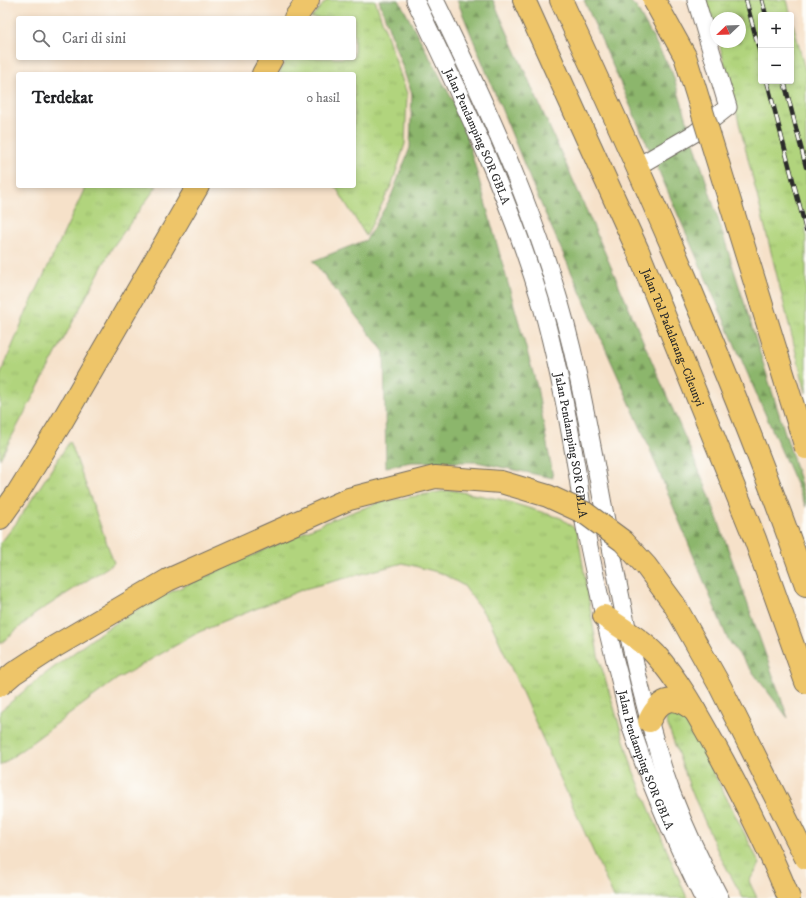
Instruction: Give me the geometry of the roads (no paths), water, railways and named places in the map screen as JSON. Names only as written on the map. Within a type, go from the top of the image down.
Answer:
[{"type":"highway","points":[[296,16],[308,0]]},
{"type":"highway","name":"Jalan Tol Padalarang–Cileunyi","points":[[524,0],[638,251],[755,539],[806,682]]},
{"type":"highway","points":[[561,0],[638,166],[731,387],[781,514],[806,585]]},
{"type":"highway","points":[[654,0],[685,56],[806,448]]},
{"type":"highway","points":[[264,72],[271,60]]},
{"type":"highway","points":[[0,518],[18,494],[62,423],[197,188]]},
{"type":"highway","points":[[0,685],[14,673],[54,647],[168,580],[349,499],[435,477],[501,482],[548,496],[585,513],[623,541],[646,566],[674,604],[709,666],[806,858]]},
{"type":"highway","points":[[604,616],[626,631],[654,654],[673,676],[695,711],[737,787],[773,860],[789,898]]},
{"type":"highway","points":[[649,721],[657,707],[665,700],[674,699],[686,704],[695,711]]},
{"type":"street","name":"Jalan Pendamping SOR GBLA","points":[[415,0],[474,125],[499,183],[541,304],[557,367],[576,467],[585,525],[604,616],[633,734],[655,794],[685,861],[704,898]]},
{"type":"street","name":"Jalan Pendamping SOR GBLA","points":[[435,0],[502,143],[527,206],[559,299],[574,358],[626,631],[649,721],[672,793],[699,857],[720,898]]},
{"type":"street","points":[[638,166],[695,133],[728,108],[696,0]]},
{"type":"railway","points":[[746,0],[759,48]]},
{"type":"railway","points":[[762,0],[765,12]]},
{"type":"railway","points":[[768,84],[806,230]]},
{"type":"railway","points":[[785,84],[806,167]]}]
